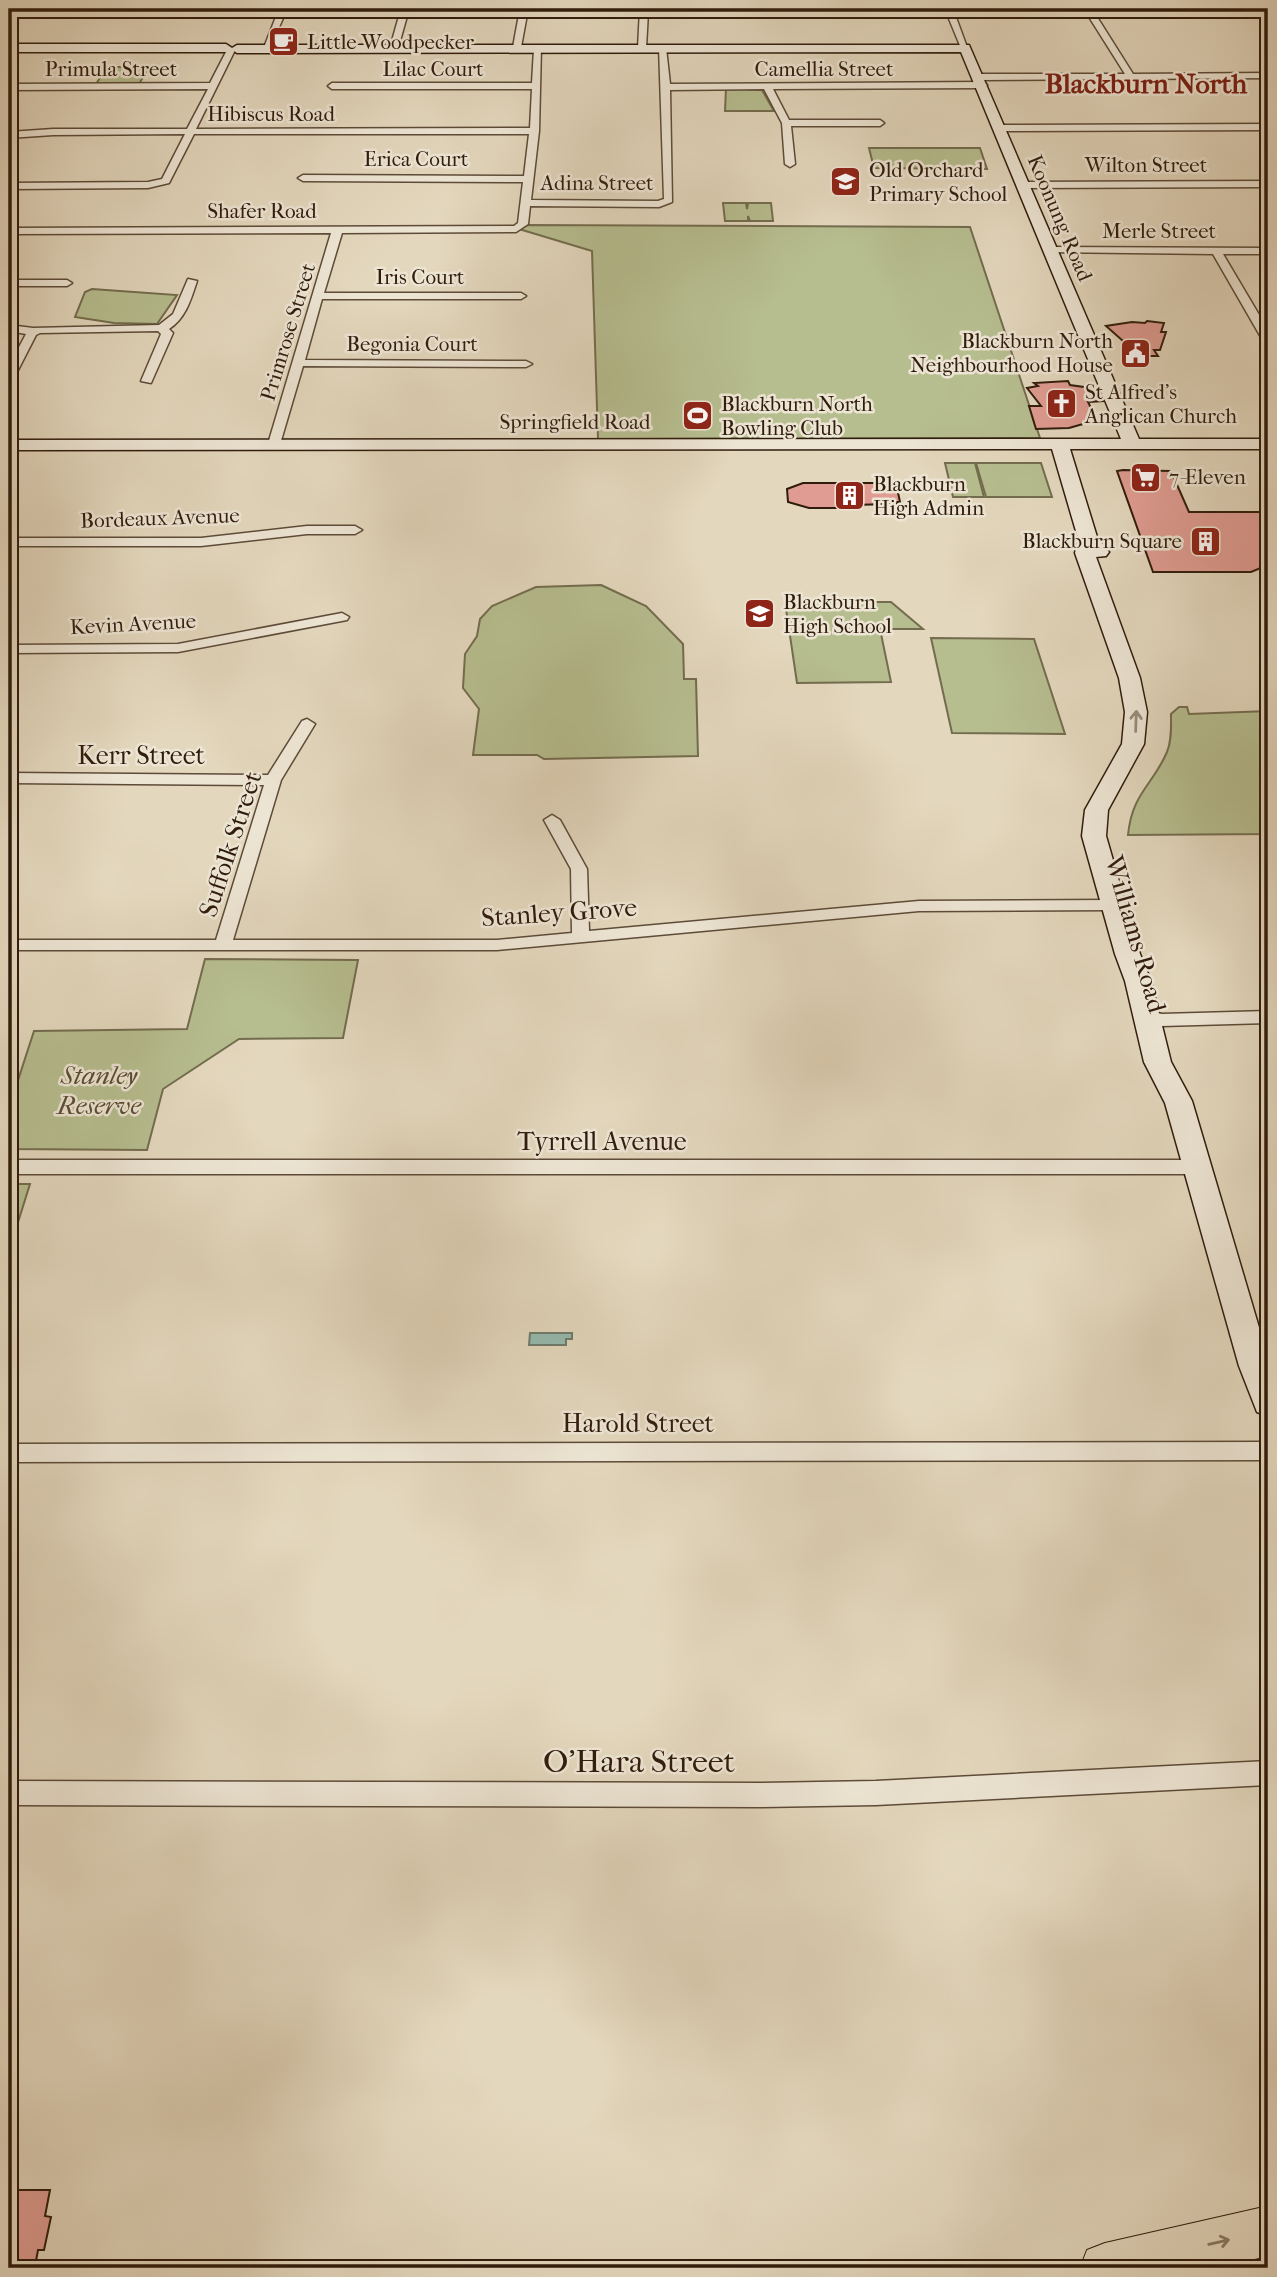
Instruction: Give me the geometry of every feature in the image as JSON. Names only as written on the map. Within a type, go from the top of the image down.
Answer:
[{"type":"main road","points":[[1105,2268],[1268,2231]]},
{"type":"street","points":[[266,48],[284,9]]},
{"type":"street","points":[[394,48],[405,9]]},
{"type":"street","points":[[517,47],[524,9]]},
{"type":"street","points":[[642,48],[644,9],[844,10]]},
{"type":"street","name":"Koonung Road","points":[[949,9],[1132,444]]},
{"type":"street","points":[[1088,9],[1131,77]]},
{"type":"street","points":[[1264,9],[1268,14]]},
{"type":"street","points":[[9,48],[965,48]]},
{"type":"street","points":[[662,48],[666,86]]},
{"type":"street","points":[[9,186],[148,185],[166,181],[231,49]]},
{"type":"street","name":"Shafer Road","points":[[9,231],[519,231],[523,224],[529,179],[538,49]]},
{"type":"street","name":"Camellia Street","points":[[666,86],[1268,76]]},
{"type":"street","name":"Primula Street","points":[[9,87],[213,86]]},
{"type":"street","name":"Lilac Court","points":[[332,86],[534,86]]},
{"type":"street","name":"Adina Street","points":[[525,203],[659,204],[669,200],[666,86]]},
{"type":"street","points":[[767,86],[786,123],[790,164]]},
{"type":"street","points":[[786,123],[880,123]]},
{"type":"street","points":[[1000,128],[1268,127]]},
{"type":"street","name":"Hibiscus Road","points":[[9,135],[53,132],[534,131]]},
{"type":"street","name":"Erica Court","points":[[303,178],[529,179]]},
{"type":"street","name":"Wilton Street","points":[[1024,185],[1268,184]]},
{"type":"street","name":"Primrose Street","points":[[274,444],[337,231]]},
{"type":"street","name":"Merle Street","points":[[1050,250],[1268,251]]},
{"type":"street","points":[[1216,251],[1268,339]]},
{"type":"street","points":[[9,376],[32,333],[46,328],[161,328],[172,324],[192,281]]},
{"type":"street","points":[[9,283],[67,283]]},
{"type":"street","name":"Iris Court","points":[[319,296],[521,296]]},
{"type":"street","points":[[9,328],[27,329],[32,333]]},
{"type":"street","points":[[147,381],[167,334],[161,328]]},
{"type":"street","name":"Begonia Court","points":[[299,363],[526,364]]},
{"type":"street","name":"Springfield Road","points":[[9,444],[1268,444]]},
{"type":"street","name":"Williams Road","points":[[1059,444],[1088,538],[1102,557],[1100,576],[1123,641],[1133,691],[1136,729],[1126,760],[1102,794],[1101,831],[1139,986],[1181,1089],[1178,1101],[1196,1167],[1268,1403]]},
{"type":"street","name":"Bordeaux Avenue","points":[[9,542],[201,542],[307,530],[355,530]]},
{"type":"street","name":"Kevin Avenue","points":[[9,649],[178,648],[342,617]]},
{"type":"street","name":"Suffolk Street","points":[[223,945],[273,780],[307,724]]},
{"type":"street","name":"Kerr Street","points":[[9,778],[273,780]]},
{"type":"street","points":[[552,820],[579,869],[581,939]]},
{"type":"street","name":"Stanley Grove","points":[[9,945],[497,945],[919,905],[1113,883]]},
{"type":"street","points":[[1156,1024],[1268,1017]]},
{"type":"street","name":"Tyrrell Avenue","points":[[9,1167],[1196,1167]]},
{"type":"street","name":"Harold Street","points":[[9,1453],[1268,1451]]},
{"type":"street","name":"O'Hara Street","points":[[9,1793],[876,1793],[1268,1773]]},
{"type":"green space","points":[[107,67],[149,67],[139,84],[96,84]]},
{"type":"green space","points":[[726,88],[762,90],[774,111],[725,111]]},
{"type":"green space","points":[[869,148],[980,148],[987,169],[874,168]]},
{"type":"green space","points":[[723,203],[746,203],[747,209],[748,203],[771,203],[773,221],[750,221],[748,216],[748,221],[725,221]]},
{"type":"green space","points":[[528,225],[970,227],[1040,438],[598,439],[592,251],[519,229]]},
{"type":"green space","points":[[92,289],[177,295],[157,324],[114,323],[75,317],[85,292]]},
{"type":"green space","points":[[945,463],[975,463],[984,497],[953,497]]},
{"type":"green space","points":[[976,463],[1041,463],[1052,497],[986,497]]},
{"type":"green space","points":[[601,585],[646,606],[683,644],[684,679],[696,679],[698,756],[544,759],[537,755],[473,755],[479,709],[463,688],[465,654],[477,636],[480,619],[492,606],[536,587]]},
{"type":"green space","points":[[785,602],[891,602],[923,629],[880,629],[891,682],[797,683]]},
{"type":"green space","points":[[931,638],[1034,639],[1065,734],[952,733]]},
{"type":"green space","points":[[1179,707],[1187,707],[1189,714],[1268,711],[1268,834],[1128,835],[1138,799],[1167,752],[1171,714]]},
{"type":"green space","name":"Stanley Reserve","points":[[205,959],[358,960],[343,1038],[239,1039],[163,1089],[147,1150],[9,1149],[9,1108],[34,1031],[187,1029]]},
{"type":"green space","points":[[9,1184],[30,1184],[9,1251]]},
{"type":"water","points":[[530,1333],[572,1333],[572,1339],[566,1339],[566,1345],[529,1345]]},
{"type":"building","points":[[1145,323],[1164,323],[1161,332],[1166,332],[1160,350],[1154,350],[1158,356],[1140,356],[1106,326]]},
{"type":"building","name":"St Alfred's Anglican Church","points":[[1068,381],[1070,385],[1098,389],[1103,401],[1088,402],[1097,420],[1069,428],[1036,429],[1029,406],[1041,406],[1027,388],[1038,386],[1034,383]]},
{"type":"building","name":"Blackburn Square","points":[[1117,471],[1171,471],[1189,512],[1268,512],[1268,565],[1251,572],[1153,572]]},
{"type":"building","name":"Blackburn High Admin","points":[[803,483],[896,483],[900,502],[847,505],[847,508],[809,508],[788,502],[787,489]]},
{"type":"building","points":[[9,2190],[50,2190],[45,2216],[51,2217],[44,2250],[38,2250],[36,2261],[9,2262]]},
{"type":"place","name":"Little Woodpecker","points":[[284,42]]},
{"type":"place","name":"Old Orchard Primary School","points":[[846,182]]},
{"type":"place","name":"Blackburn North Neighbourhood House","points":[[1136,353]]},
{"type":"place","name":"St Alfred's Anglican Church","points":[[1062,404]]},
{"type":"place","name":"Blackburn North Bowling Club","points":[[698,416]]},
{"type":"place","name":"7-Eleven","points":[[1146,477]]},
{"type":"place","name":"Blackburn High Admin","points":[[850,496]]},
{"type":"place","name":"Blackburn Square","points":[[1205,541]]},
{"type":"place","name":"Blackburn High School","points":[[760,614]]},
{"type":"district","name":"Blackburn North","points":[[1146,83]]}]
